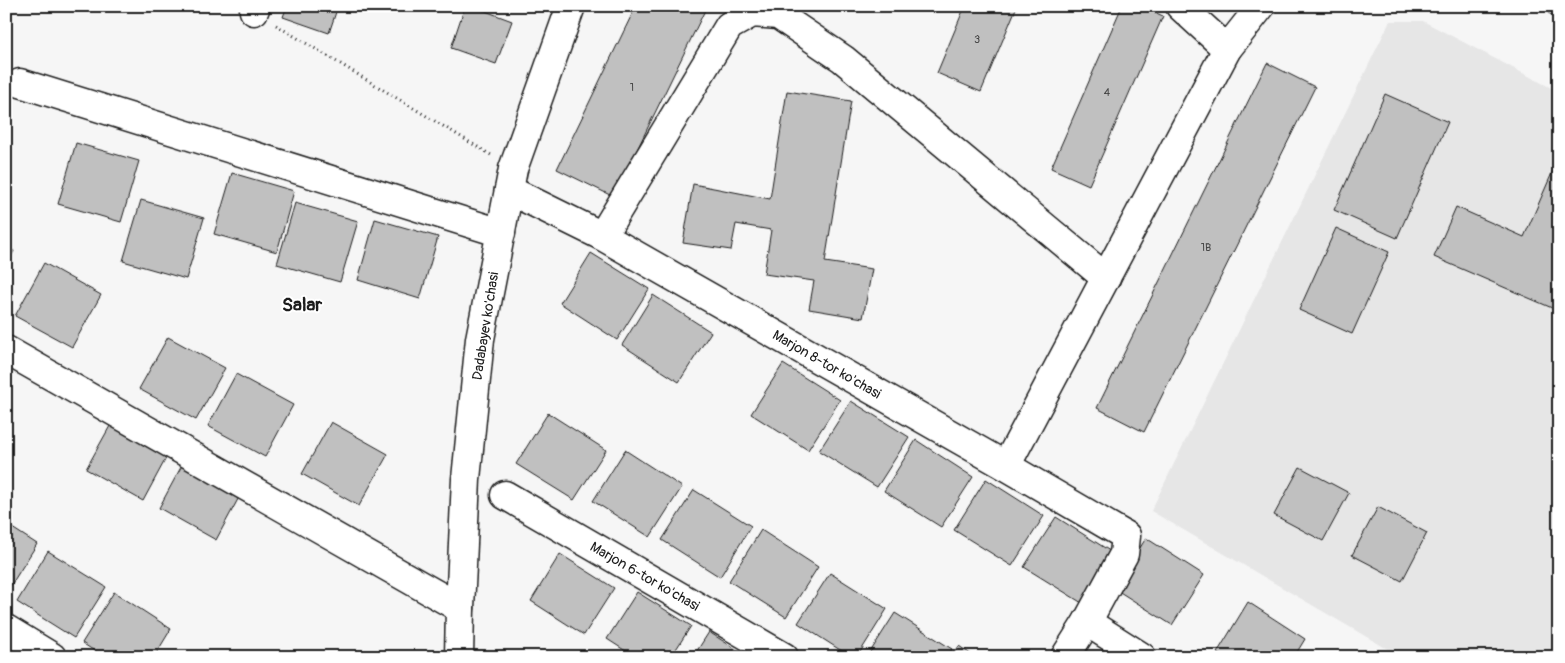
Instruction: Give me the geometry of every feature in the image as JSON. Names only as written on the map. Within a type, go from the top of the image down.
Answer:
[{"type":"street","name":"Dadabayev ko'chasi","points":[[459,657],[466,479],[480,339],[511,180],[571,6]]},
{"type":"street","points":[[1180,6],[1228,49]]},
{"type":"street","points":[[1006,466],[1228,49],[1260,6]]},
{"type":"street","points":[[602,236],[729,26],[753,10],[778,15],[842,59],[1106,278]]},
{"type":"street","points":[[20,82],[501,233]]},
{"type":"street","name":"Marjon 8-tor ko'chasi","points":[[511,180],[602,236],[1126,536],[1124,554],[1087,622]]},
{"type":"street","points":[[6,350],[460,608]]},
{"type":"street","name":"Marjon 6-tor ko'chasi","points":[[505,496],[784,657]]},
{"type":"street","points":[[1065,657],[1087,622],[1142,657]]},
{"type":"street","points":[[6,630],[52,657]]},
{"type":"path","points":[[255,9],[511,180]]},
{"type":"shaded area","points":[[1390,21],[1423,21],[1559,92],[1559,657],[1401,657],[1151,511]]},
{"type":"building","points":[[287,6],[338,6],[329,33],[283,17]]},
{"type":"building","points":[[465,6],[472,6],[512,21],[496,64],[451,48]]},
{"type":"building","points":[[636,6],[707,6],[614,197],[557,169]]},
{"type":"building","points":[[965,6],[1017,6],[981,92],[937,73]]},
{"type":"building","points":[[1122,6],[1141,6],[1163,16],[1089,185],[1051,168]]},
{"type":"building","points":[[1551,6],[1559,6],[1559,18],[1548,13]]},
{"type":"building","points":[[1267,63],[1315,87],[1144,432],[1097,408]]},
{"type":"building","points":[[787,91],[851,101],[825,262],[872,269],[863,318],[809,309],[814,281],[764,274],[771,230],[736,224],[731,250],[683,243],[693,184],[770,199]]},
{"type":"building","points":[[1385,94],[1448,122],[1397,238],[1334,210]]},
{"type":"building","points":[[76,143],[139,161],[121,222],[58,204]]},
{"type":"building","points":[[1559,157],[1559,311],[1434,257],[1456,207],[1524,237]]},
{"type":"building","points":[[232,173],[294,191],[277,252],[214,234]]},
{"type":"building","points":[[141,200],[204,218],[186,279],[123,261]]},
{"type":"building","points":[[295,203],[358,221],[340,282],[277,264]]},
{"type":"building","points":[[375,219],[438,237],[420,299],[358,280]]},
{"type":"building","points":[[1336,228],[1389,252],[1352,334],[1299,310]]},
{"type":"building","points":[[6,246],[14,251],[6,266]]},
{"type":"building","points":[[591,253],[649,289],[617,340],[560,303]]},
{"type":"building","points":[[44,263],[101,295],[72,347],[15,316]]},
{"type":"building","points":[[653,295],[711,332],[679,382],[622,345]]},
{"type":"building","points":[[168,337],[225,368],[196,420],[139,389]]},
{"type":"building","points":[[783,364],[840,400],[808,450],[751,414]]},
{"type":"building","points":[[236,374],[293,405],[265,457],[208,426]]},
{"type":"building","points":[[851,401],[909,437],[877,487],[819,451]]},
{"type":"building","points":[[548,413],[606,450],[574,500],[516,464]]},
{"type":"building","points":[[115,417],[171,449],[143,501],[86,469]]},
{"type":"building","points":[[331,422],[388,454],[359,506],[302,474]]},
{"type":"building","points":[[916,440],[973,477],[941,527],[884,491]]},
{"type":"building","points":[[625,450],[682,487],[650,537],[593,501]]},
{"type":"building","points":[[187,456],[244,488],[216,540],[159,508]]},
{"type":"building","points":[[1300,467],[1349,493],[1323,541],[1274,515]]},
{"type":"building","points":[[986,479],[1044,516],[1012,566],[954,530]]},
{"type":"building","points":[[694,490],[751,526],[720,577],[662,540]]},
{"type":"building","points":[[1378,507],[1427,533],[1402,581],[1352,555]]},
{"type":"building","points":[[1056,517],[1113,553],[1082,603],[1024,567]]},
{"type":"building","points":[[6,524],[37,544],[6,593]]},
{"type":"building","points":[[761,530],[818,567],[786,617],[729,581]]},
{"type":"building","points":[[1146,538],[1204,575],[1172,625],[1115,589]]},
{"type":"building","points":[[48,551],[106,587],[74,638],[17,602]]},
{"type":"building","points":[[560,554],[614,588],[584,635],[531,601]]},
{"type":"building","points":[[830,573],[887,609],[857,657],[851,657],[798,623]]},
{"type":"building","points":[[114,592],[171,629],[154,657],[104,657],[82,643]]},
{"type":"building","points":[[637,592],[691,626],[671,657],[635,657],[607,639]]},
{"type":"building","points":[[1248,602],[1305,639],[1294,657],[1223,657],[1217,653]]},
{"type":"building","points":[[895,613],[952,649],[947,657],[867,657]]},
{"type":"building","points":[[709,632],[748,657],[693,657]]},
{"type":"building","points":[[959,646],[975,657],[952,657]]},
{"type":"district","name":"Salar","points":[[302,304]]}]
